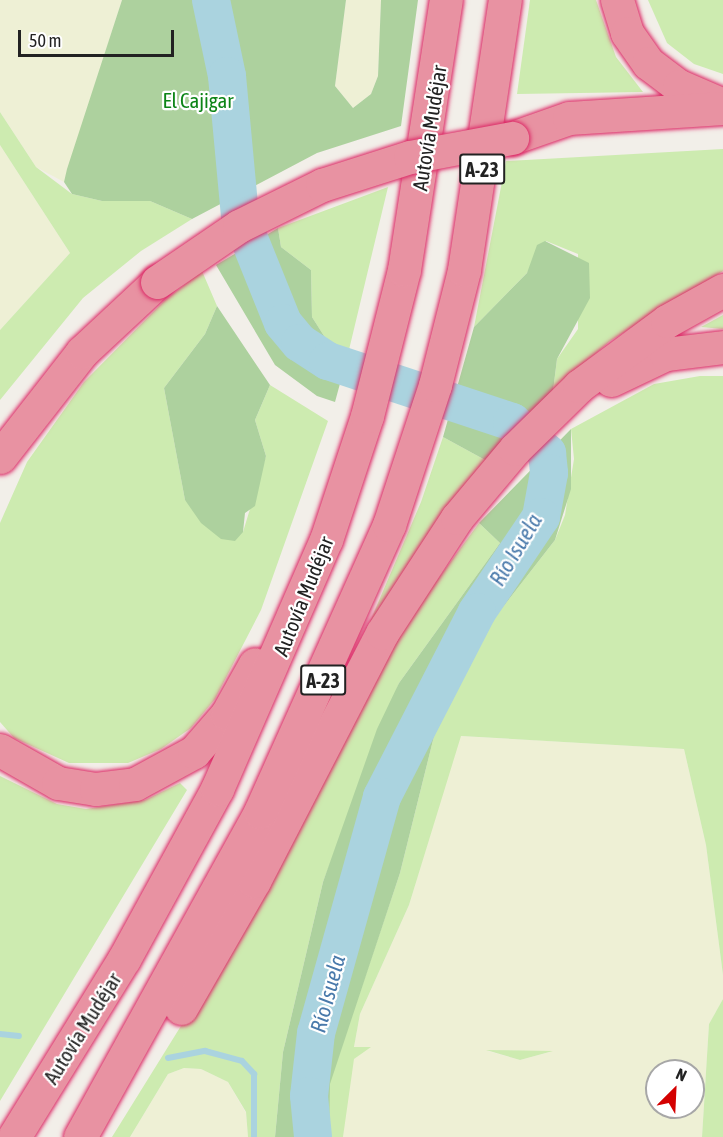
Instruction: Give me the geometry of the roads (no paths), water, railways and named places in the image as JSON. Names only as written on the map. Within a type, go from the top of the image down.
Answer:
[{"type":"highway","name":"Autovía Mudéjar","points":[[14,1137],[124,959],[217,789],[291,629],[338,506],[392,321],[430,129],[446,0]]},
{"type":"highway","name":"A-23","points":[[80,1137],[260,812],[342,639],[405,481],[449,337],[483,162],[505,0]]},
{"type":"highway","points":[[617,0],[627,33],[648,63],[679,86],[723,106]]},
{"type":"highway","points":[[512,138],[569,118],[723,106]]},
{"type":"highway","points":[[0,456],[82,352],[157,282],[239,226],[322,185],[410,157],[512,138],[723,126]]},
{"type":"highway","points":[[102,1137],[223,937],[382,633],[432,555],[485,483],[579,386],[667,321],[723,290]]},
{"type":"highway","points":[[579,386],[603,385],[666,354],[723,347]]},
{"type":"highway","points":[[0,479],[29,419]]},
{"type":"highway","points":[[0,750],[39,777],[87,788],[135,784],[176,766],[227,714],[268,637],[315,517],[338,506]]},
{"type":"waterway","name":"Río Isuela","points":[[211,0],[227,76],[240,216],[283,323],[300,343],[328,361],[512,422],[547,453],[549,473],[541,517],[477,612],[382,797],[316,1033],[309,1096],[313,1137]]},
{"type":"waterway","points":[[0,1034],[19,1036]]},
{"type":"waterway","points":[[168,1058],[205,1051],[242,1061],[254,1074],[254,1137]]},
{"type":"park label","name":"El Cajigar","points":[[198,100]]}]
